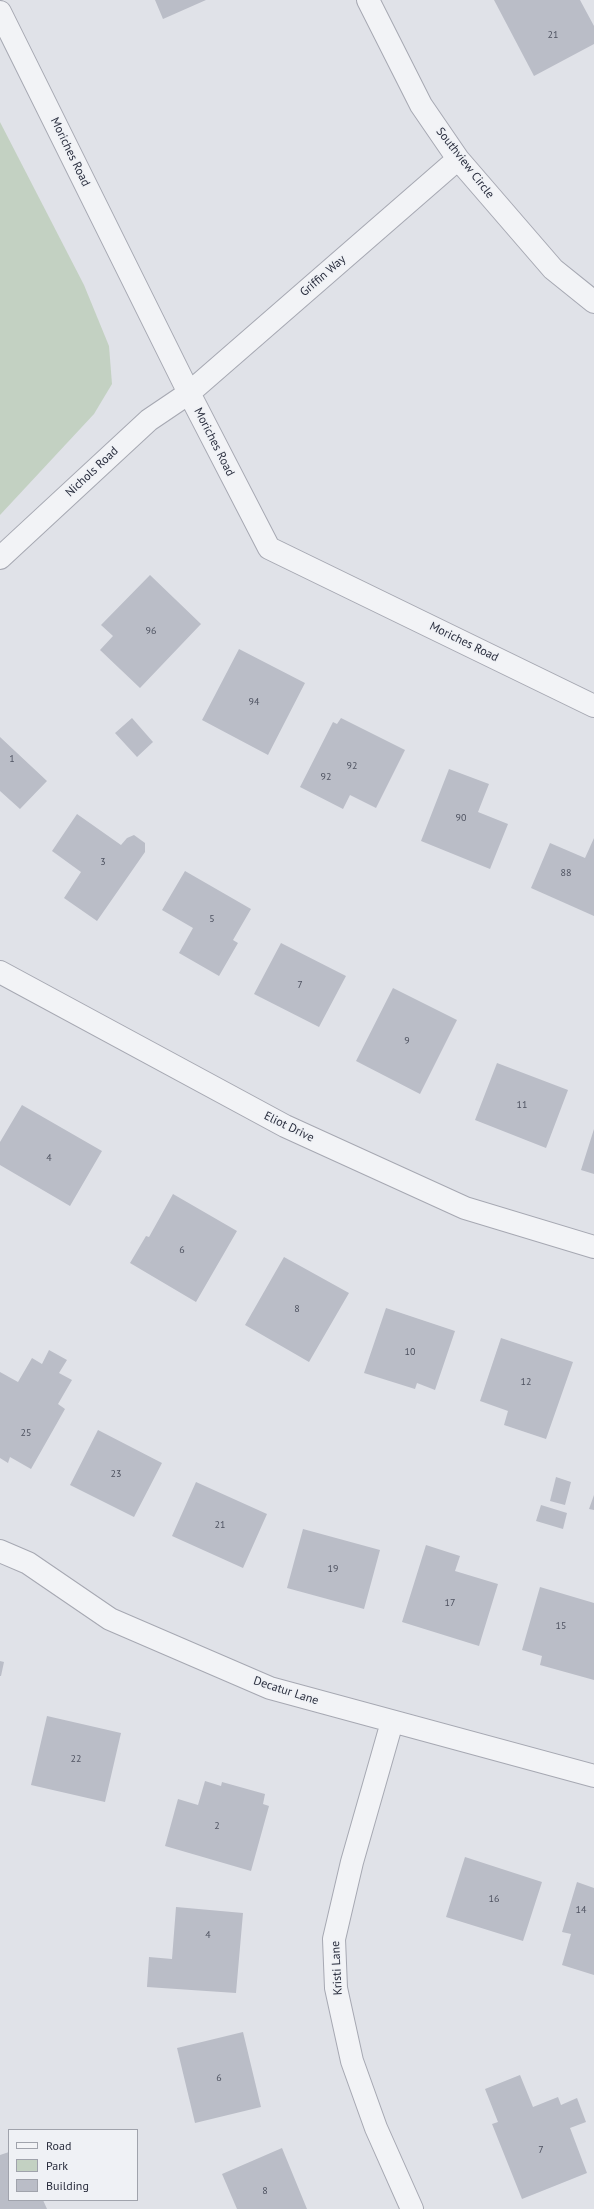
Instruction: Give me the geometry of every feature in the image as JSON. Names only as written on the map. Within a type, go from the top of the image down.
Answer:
[{"type":"street","name":"Southview Circle","points":[[368,0],[421,105],[458,159],[553,269],[594,302]]},
{"type":"street","name":"Moriches Road","points":[[0,12],[189,393],[269,548],[594,706]]},
{"type":"street","name":"Griffin Way","points":[[189,393],[458,159]]},
{"type":"street","name":"Nichols Road","points":[[0,558],[148,420],[189,393]]},
{"type":"street","name":"Eliot Drive","points":[[0,972],[285,1126],[465,1208],[594,1248]]},
{"type":"street","name":"Decatur Lane","points":[[0,1551],[28,1564],[110,1619],[270,1688],[594,1776]]},
{"type":"street","name":"Kristi Lane","points":[[392,1722],[352,1862],[334,1939],[335,1974],[336,1988],[352,2061],[376,2128],[412,2209]]},
{"type":"green space","points":[[0,122],[84,285],[109,346],[112,384],[94,414],[0,515]]},
{"type":"building","points":[[155,0],[206,0],[163,19]]},
{"type":"building","points":[[494,0],[580,0],[594,26],[594,44],[534,76]]},
{"type":"building","points":[[150,575],[201,624],[140,688],[100,650],[113,636],[101,625]]},
{"type":"building","points":[[239,649],[305,683],[268,755],[202,720]]},
{"type":"building","points":[[132,718],[153,742],[137,757],[115,733]]},
{"type":"building","points":[[341,718],[405,750],[376,808],[350,795],[343,809],[300,787],[333,722],[337,724]]},
{"type":"building","points":[[0,737],[47,781],[20,809],[0,791]]},
{"type":"building","points":[[449,769],[489,784],[478,812],[508,824],[490,869],[421,841]]},
{"type":"building","points":[[77,814],[121,845],[127,838],[134,835],[145,843],[145,852],[97,921],[64,898],[81,872],[52,851]]},
{"type":"building","points":[[594,838],[594,916],[531,888],[550,843],[585,858]]},
{"type":"building","points":[[185,871],[251,909],[233,940],[238,943],[219,976],[179,953],[193,928],[162,910]]},
{"type":"building","points":[[281,943],[346,976],[319,1027],[254,994]]},
{"type":"building","points":[[393,988],[457,1020],[420,1094],[356,1061]]},
{"type":"building","points":[[497,1063],[568,1090],[546,1148],[475,1120]]},
{"type":"building","points":[[22,1105],[102,1151],[70,1206],[0,1165],[0,1142]]},
{"type":"building","points":[[594,1129],[594,1174],[581,1170]]},
{"type":"building","points":[[173,1194],[237,1231],[196,1302],[130,1263],[146,1236],[149,1237]]},
{"type":"building","points":[[284,1257],[349,1293],[309,1362],[245,1325]]},
{"type":"building","points":[[386,1308],[455,1331],[435,1390],[417,1383],[415,1389],[364,1373]]},
{"type":"building","points":[[501,1338],[573,1362],[546,1439],[504,1425],[508,1411],[480,1401]]},
{"type":"building","points":[[49,1350],[67,1360],[59,1373],[72,1380],[58,1404],[65,1409],[31,1469],[10,1457],[8,1463],[0,1458],[0,1372],[18,1382],[32,1358],[42,1364]]},
{"type":"building","points":[[98,1430],[162,1463],[134,1517],[70,1485]]},
{"type":"building","points":[[556,1477],[571,1482],[565,1505],[550,1501]]},
{"type":"building","points":[[196,1482],[267,1514],[243,1568],[172,1536]]},
{"type":"building","points":[[594,1495],[594,1510],[589,1509]]},
{"type":"building","points":[[541,1505],[567,1513],[563,1529],[536,1521]]},
{"type":"building","points":[[303,1529],[380,1550],[364,1609],[287,1588]]},
{"type":"building","points":[[426,1545],[460,1556],[455,1571],[498,1584],[479,1646],[402,1622]]},
{"type":"building","points":[[540,1587],[594,1603],[594,1680],[540,1665],[542,1656],[522,1650]]},
{"type":"building","points":[[0,1661],[4,1662],[1,1676],[0,1676]]},
{"type":"building","points":[[47,1716],[121,1733],[105,1802],[31,1785]]},
{"type":"building","points":[[205,1781],[221,1786],[222,1782],[265,1794],[263,1804],[269,1806],[251,1871],[165,1846],[178,1799],[198,1805]]},
{"type":"building","points":[[465,1857],[542,1882],[523,1941],[446,1917]]},
{"type":"building","points":[[577,1882],[594,1888],[594,1975],[562,1965],[571,1934],[562,1932]]},
{"type":"building","points":[[176,1907],[243,1913],[236,1993],[147,1987],[149,1957],[172,1959]]},
{"type":"building","points":[[243,2032],[261,2107],[195,2123],[177,2048]]},
{"type":"building","points":[[520,2075],[533,2107],[558,2097],[561,2105],[577,2098],[586,2122],[570,2128],[587,2173],[522,2199],[492,2124],[498,2122],[485,2089]]},
{"type":"building","points":[[282,2148],[307,2209],[237,2209],[222,2174]]},
{"type":"building","points":[[8,2152],[8,2201],[43,2201],[47,2209],[0,2209],[0,2155]]}]
